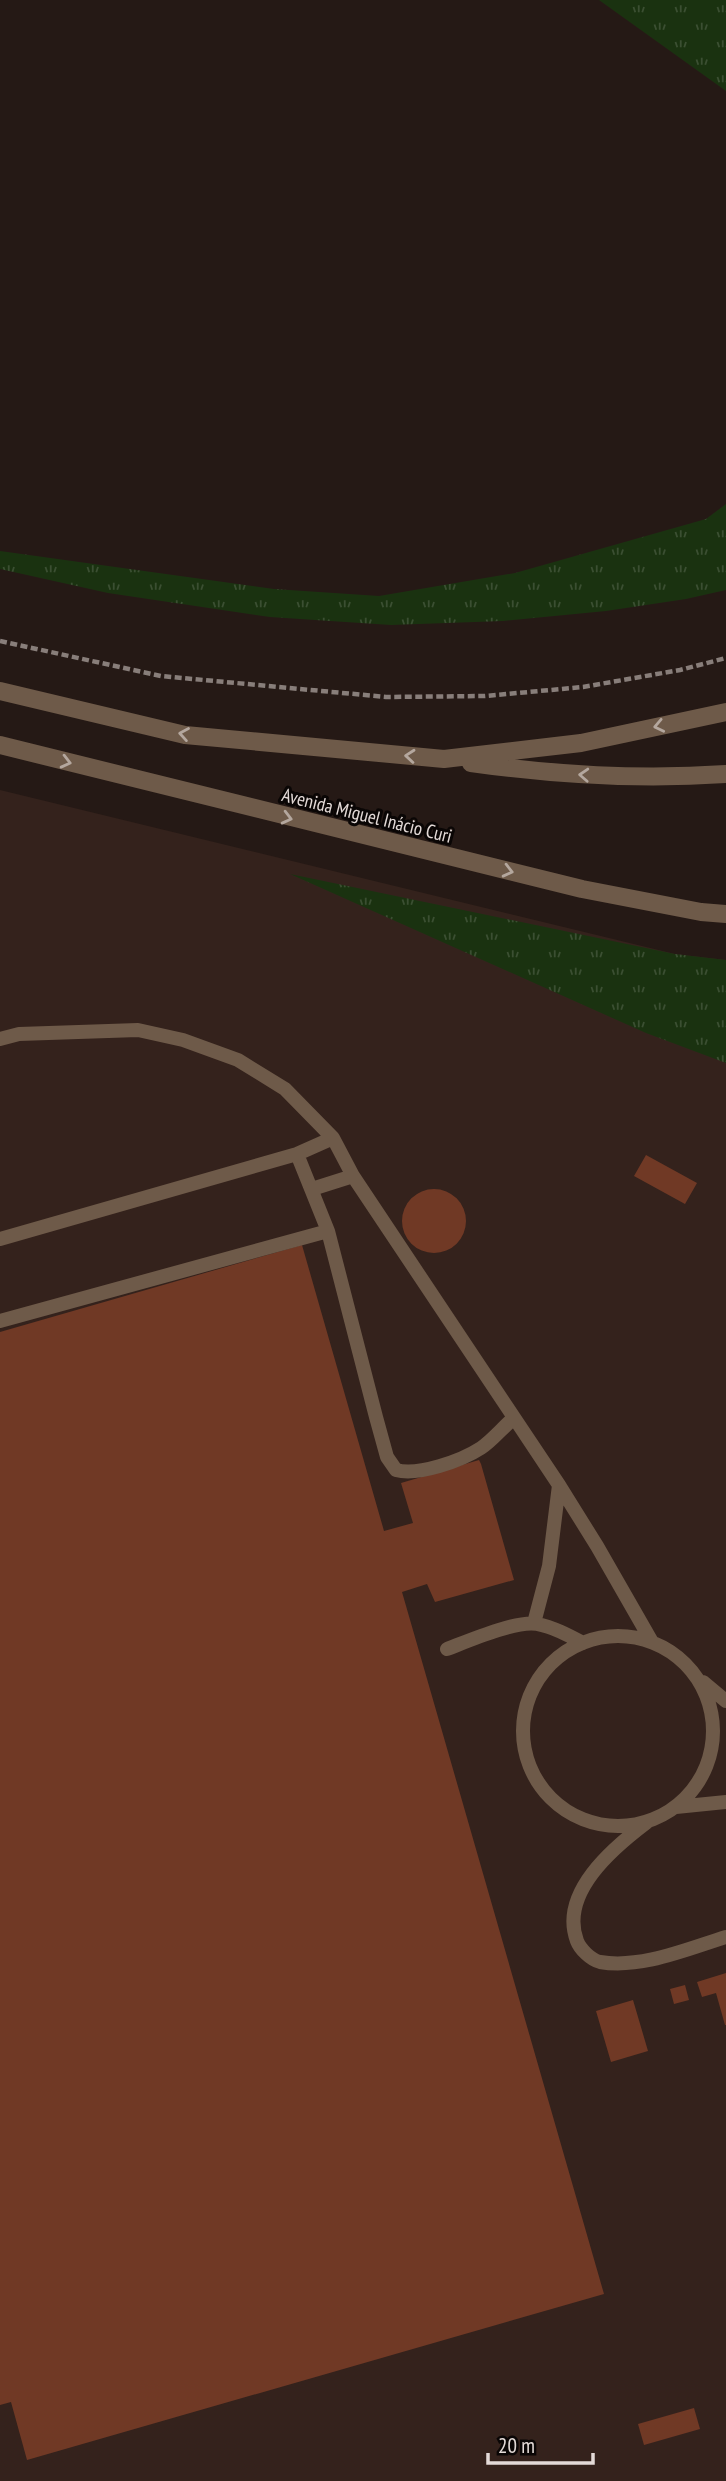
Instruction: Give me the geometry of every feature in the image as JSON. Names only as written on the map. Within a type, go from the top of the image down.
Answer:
[{"type":"street","points":[[0,691],[185,735],[444,759],[546,773],[620,777],[726,774]]},
{"type":"street","points":[[444,759],[581,743],[726,712]]},
{"type":"street","name":"Avenida Miguel Inácio Curi","points":[[0,745],[582,889],[701,912],[726,913]]},
{"type":"lane","points":[[0,1039],[19,1034],[138,1030],[184,1040],[238,1060],[285,1089],[333,1138],[353,1176],[559,1485],[652,1642]]},
{"type":"lane","points":[[0,1239],[297,1154],[333,1138]]},
{"type":"lane","points":[[297,1154],[328,1231],[387,1457],[396,1470],[409,1474],[436,1467],[480,1448],[514,1418]]},
{"type":"lane","points":[[312,1189],[353,1176]]},
{"type":"lane","points":[[0,1321],[328,1231]]},
{"type":"lane","points":[[534,1623],[549,1566],[559,1485]]},
{"type":"lane","points":[[447,1649],[482,1636],[534,1623],[553,1628],[583,1643]]},
{"type":"lane","points":[[647,1822],[615,1826],[583,1820],[555,1803],[535,1778],[523,1747],[523,1715],[535,1685],[555,1660],[583,1643],[614,1636],[652,1642],[676,1656],[726,1701]]},
{"type":"lane","points":[[696,1676],[708,1698],[713,1721],[712,1745],[706,1769],[694,1790],[676,1807],[647,1822],[613,1848],[589,1877],[577,1906],[573,1931],[579,1947],[596,1961],[624,1964],[667,1955],[726,1937]]},
{"type":"lane","points":[[676,1807],[726,1802]]},
{"type":"path","points":[[0,641],[161,676],[386,697],[485,696],[583,687],[680,670],[726,658]]},
{"type":"shaded area","points":[[0,790],[675,954],[726,960],[726,2481],[0,2481]]},
{"type":"green space","points":[[599,0],[726,0],[726,91]]},
{"type":"green space","points":[[726,504],[726,590],[606,611],[503,621],[391,625],[270,617],[108,593],[0,569],[0,551],[274,589],[379,596],[515,573],[706,519]]},
{"type":"green space","points":[[290,874],[675,954],[726,960],[726,1063],[646,1033]]},
{"type":"building","points":[[646,1155],[697,1183],[685,1204],[634,1176]]},
{"type":"building","points":[[434,1189],[452,1195],[460,1203],[466,1221],[460,1239],[452,1247],[434,1253],[416,1247],[408,1239],[402,1221],[408,1203],[416,1195]]},
{"type":"building","points":[[302,1245],[384,1531],[413,1523],[401,1483],[479,1460],[481,1464],[514,1580],[435,1602],[427,1584],[402,1592],[604,2294],[27,2460],[11,2402],[0,2405],[0,1332]]},
{"type":"building","points":[[726,1973],[725,2025],[716,1993],[702,1997],[697,1982]]},
{"type":"building","points":[[685,1985],[689,2000],[674,2004],[670,1989]]},
{"type":"building","points":[[633,2000],[648,2051],[611,2062],[596,2011]]},
{"type":"building","points":[[694,2408],[700,2429],[644,2445],[638,2424]]}]
